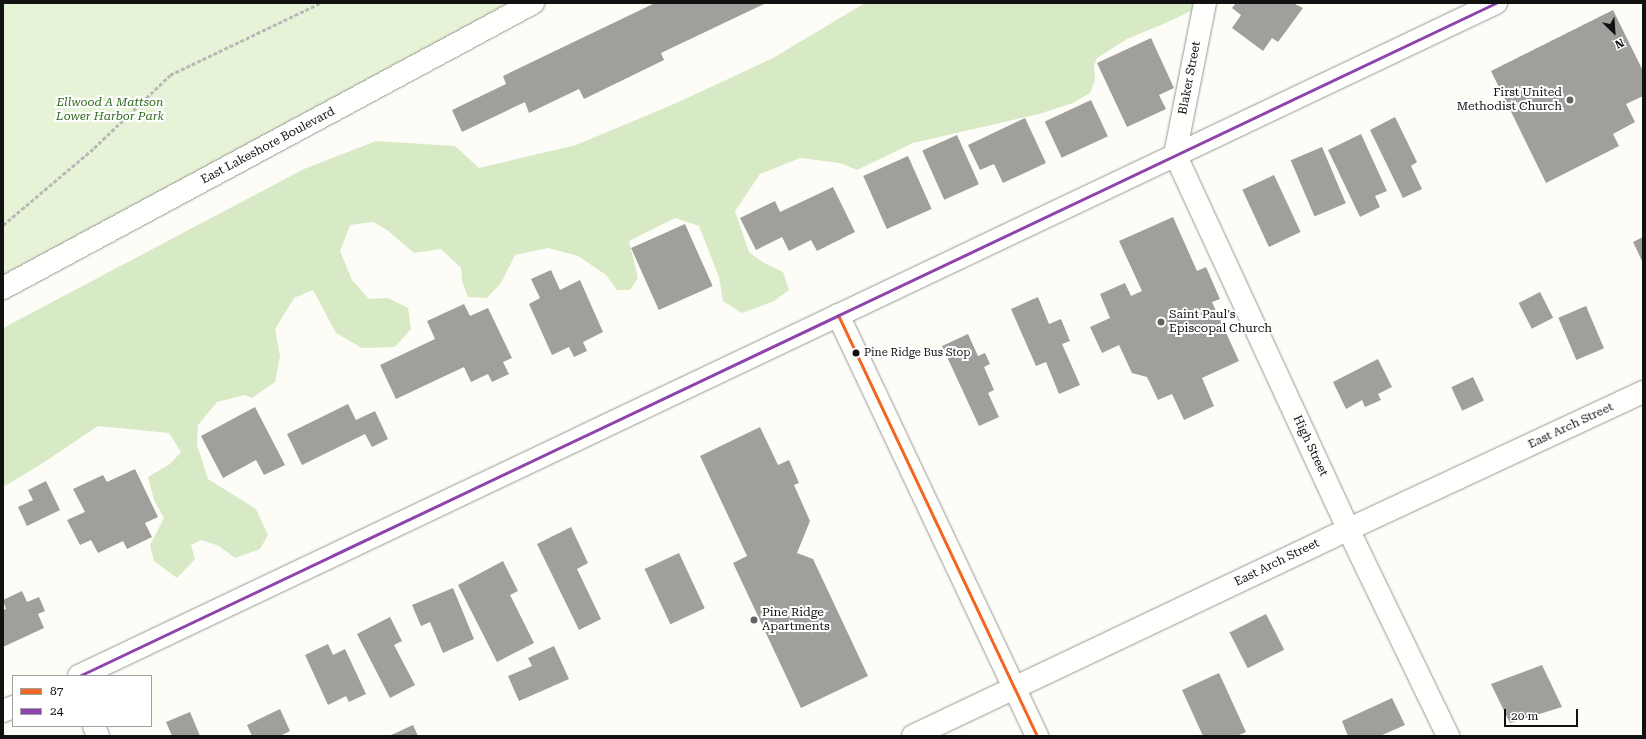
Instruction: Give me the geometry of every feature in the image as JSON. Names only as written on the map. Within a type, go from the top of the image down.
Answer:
[{"type":"street","name":"East Lakeshore Boulevard","points":[[3,288],[533,3]]},
{"type":"street","name":"Blaker Street","points":[[1175,154],[1205,3]]},
{"type":"street","points":[[81,675],[1175,154],[1496,3]]},
{"type":"street","name":"High Street","points":[[1175,154],[1348,529],[1448,736]]},
{"type":"street","points":[[838,315],[1038,736]]},
{"type":"street","name":"East Arch Street","points":[[913,736],[1348,529],[1643,392]]},
{"type":"street","points":[[3,712],[12,708]]},
{"type":"path","points":[[3,225],[94,148],[170,75],[320,3]]},
{"type":"green space","name":"Ellwood A Mattson Lower Harbor Park","points":[[3,3],[533,3],[3,288]]},
{"type":"green space","points":[[865,3],[1196,3],[1195,9],[1127,39],[1097,58],[1094,66],[1095,80],[1090,93],[1073,103],[1039,114],[913,143],[857,170],[840,163],[800,158],[760,174],[735,211],[749,252],[764,263],[783,272],[789,290],[774,301],[742,313],[723,301],[719,277],[699,226],[675,218],[629,241],[638,278],[630,290],[617,290],[606,275],[578,256],[548,248],[515,255],[501,283],[487,298],[468,297],[462,281],[461,268],[441,249],[414,253],[387,230],[373,222],[350,225],[340,251],[352,280],[369,299],[388,298],[408,308],[411,329],[395,347],[362,348],[336,333],[313,290],[294,298],[275,329],[280,356],[275,382],[252,398],[245,395],[217,402],[198,425],[197,445],[208,479],[256,509],[268,535],[260,549],[235,558],[219,546],[201,540],[191,545],[195,559],[177,578],[154,561],[150,545],[164,518],[154,500],[148,477],[170,464],[181,452],[169,433],[98,426],[40,465],[3,487],[3,328],[304,169],[376,141],[455,146],[479,168],[576,145],[674,104],[773,58]]},
{"type":"building","points":[[655,3],[766,3],[661,53],[664,60],[584,99],[579,89],[529,113],[525,102],[462,132],[452,110],[506,84],[503,76]]},
{"type":"building","points":[[1236,3],[1296,3],[1295,4],[1303,8],[1278,42],[1272,38],[1263,51],[1232,28],[1241,15],[1232,8]]},
{"type":"building","name":"First United Methodist Church","points":[[1613,10],[1643,71],[1643,96],[1626,104],[1635,122],[1613,134],[1619,146],[1546,183],[1491,71]]},
{"type":"building","points":[[1151,38],[1174,88],[1159,95],[1166,109],[1127,127],[1097,63]]},
{"type":"building","points":[[1091,100],[1108,136],[1062,158],[1045,122]]},
{"type":"building","points":[[1395,117],[1417,162],[1411,166],[1422,189],[1403,198],[1370,130]]},
{"type":"building","points":[[1025,118],[1046,163],[1003,183],[994,164],[980,170],[968,145]]},
{"type":"building","points":[[1361,134],[1387,191],[1375,196],[1380,207],[1360,217],[1328,150]]},
{"type":"building","points":[[957,135],[979,184],[944,200],[922,150]]},
{"type":"building","points":[[1322,147],[1346,203],[1315,216],[1291,160]]},
{"type":"building","points":[[908,156],[932,209],[887,229],[863,176]]},
{"type":"building","points":[[1274,175],[1301,232],[1269,247],[1242,190]]},
{"type":"building","points":[[833,187],[855,232],[817,251],[811,240],[789,251],[782,237],[756,250],[740,218],[775,201],[780,212]]},
{"type":"building","name":"Saint Paul's Episcopal Church","points":[[1173,217],[1197,271],[1206,267],[1220,299],[1212,302],[1239,361],[1202,378],[1214,406],[1184,420],[1172,394],[1158,400],[1147,377],[1132,373],[1119,345],[1102,353],[1090,327],[1110,318],[1100,294],[1125,283],[1131,296],[1142,291],[1119,241]]},
{"type":"building","points":[[685,224],[713,286],[659,310],[631,248]]},
{"type":"building","points":[[1643,237],[1643,263],[1633,242]]},
{"type":"building","points":[[551,270],[560,290],[580,280],[603,332],[583,342],[587,351],[574,357],[569,347],[552,355],[529,304],[540,298],[531,279]]},
{"type":"building","points":[[1540,292],[1553,318],[1532,329],[1519,303]]},
{"type":"building","points":[[1038,297],[1049,324],[1061,319],[1070,341],[1062,344],[1080,385],[1059,394],[1046,362],[1036,366],[1011,309]]},
{"type":"building","points":[[464,304],[470,316],[488,308],[512,358],[503,362],[509,374],[492,382],[488,374],[471,382],[464,367],[396,399],[380,365],[435,339],[427,321]]},
{"type":"building","points":[[1586,306],[1604,348],[1576,360],[1558,318]]},
{"type":"building","points":[[968,334],[978,356],[985,353],[990,364],[984,367],[994,390],[988,393],[999,417],[979,426],[942,346]]},
{"type":"building","points":[[1378,359],[1392,387],[1378,394],[1381,400],[1365,407],[1362,400],[1346,409],[1333,382]]},
{"type":"building","points":[[1473,377],[1484,401],[1462,411],[1451,387]]},
{"type":"building","points":[[348,404],[356,420],[375,411],[388,439],[372,447],[365,434],[302,465],[287,434]]},
{"type":"building","points":[[255,407],[285,465],[264,475],[256,460],[223,478],[201,436]]},
{"type":"building","name":"Pine Ridge Apartments","points":[[760,427],[778,465],[789,460],[799,483],[794,485],[810,521],[797,553],[813,559],[868,676],[801,708],[733,563],[747,556],[700,456]]},
{"type":"building","points":[[135,469],[158,517],[145,523],[152,537],[127,549],[123,541],[98,553],[91,540],[80,545],[67,520],[85,512],[73,489],[103,475],[107,482]]},
{"type":"building","points":[[46,481],[60,510],[27,526],[18,507],[33,500],[28,490]]},
{"type":"building","points":[[571,527],[588,563],[577,569],[601,619],[579,630],[537,544]]},
{"type":"building","points":[[679,553],[705,608],[670,624],[645,569]]},
{"type":"building","points":[[503,561],[518,591],[510,595],[534,643],[497,662],[458,585]]},
{"type":"building","points":[[453,588],[474,639],[443,653],[430,622],[421,626],[412,605]]},
{"type":"building","points":[[22,591],[27,602],[39,597],[45,611],[38,614],[44,628],[3,647],[3,610],[6,609],[3,600]]},
{"type":"building","points":[[1266,614],[1284,650],[1248,668],[1229,633]]},
{"type":"building","points":[[390,617],[402,641],[394,645],[415,685],[390,698],[357,634]]},
{"type":"building","points":[[328,644],[333,655],[345,649],[366,694],[349,702],[346,696],[328,705],[305,655]]},
{"type":"building","points":[[554,646],[569,679],[519,701],[508,676],[532,666],[528,658]]},
{"type":"building","points":[[1542,665],[1562,707],[1510,723],[1491,684]]},
{"type":"building","points":[[1219,673],[1246,732],[1237,736],[1203,736],[1182,690]]},
{"type":"building","points":[[1392,698],[1405,725],[1380,736],[1348,736],[1342,721]]},
{"type":"building","points":[[280,709],[290,731],[280,736],[252,736],[247,725]]},
{"type":"building","points":[[190,712],[200,736],[172,736],[166,722]]},
{"type":"building","points":[[413,725],[418,736],[389,736]]},
{"type":"transit line","name":"24","points":[[81,675],[1496,3]]},
{"type":"transit line","name":"87","points":[[838,315],[1037,736]]},
{"type":"place","name":"First United Methodist Church","points":[[1570,100]]},
{"type":"place","name":"Saint Paul's Episcopal Church","points":[[1161,322]]},
{"type":"place","name":"Pine Ridge Bus Stop","points":[[856,353]]},
{"type":"place","name":"Pine Ridge Apartments","points":[[754,620]]}]
